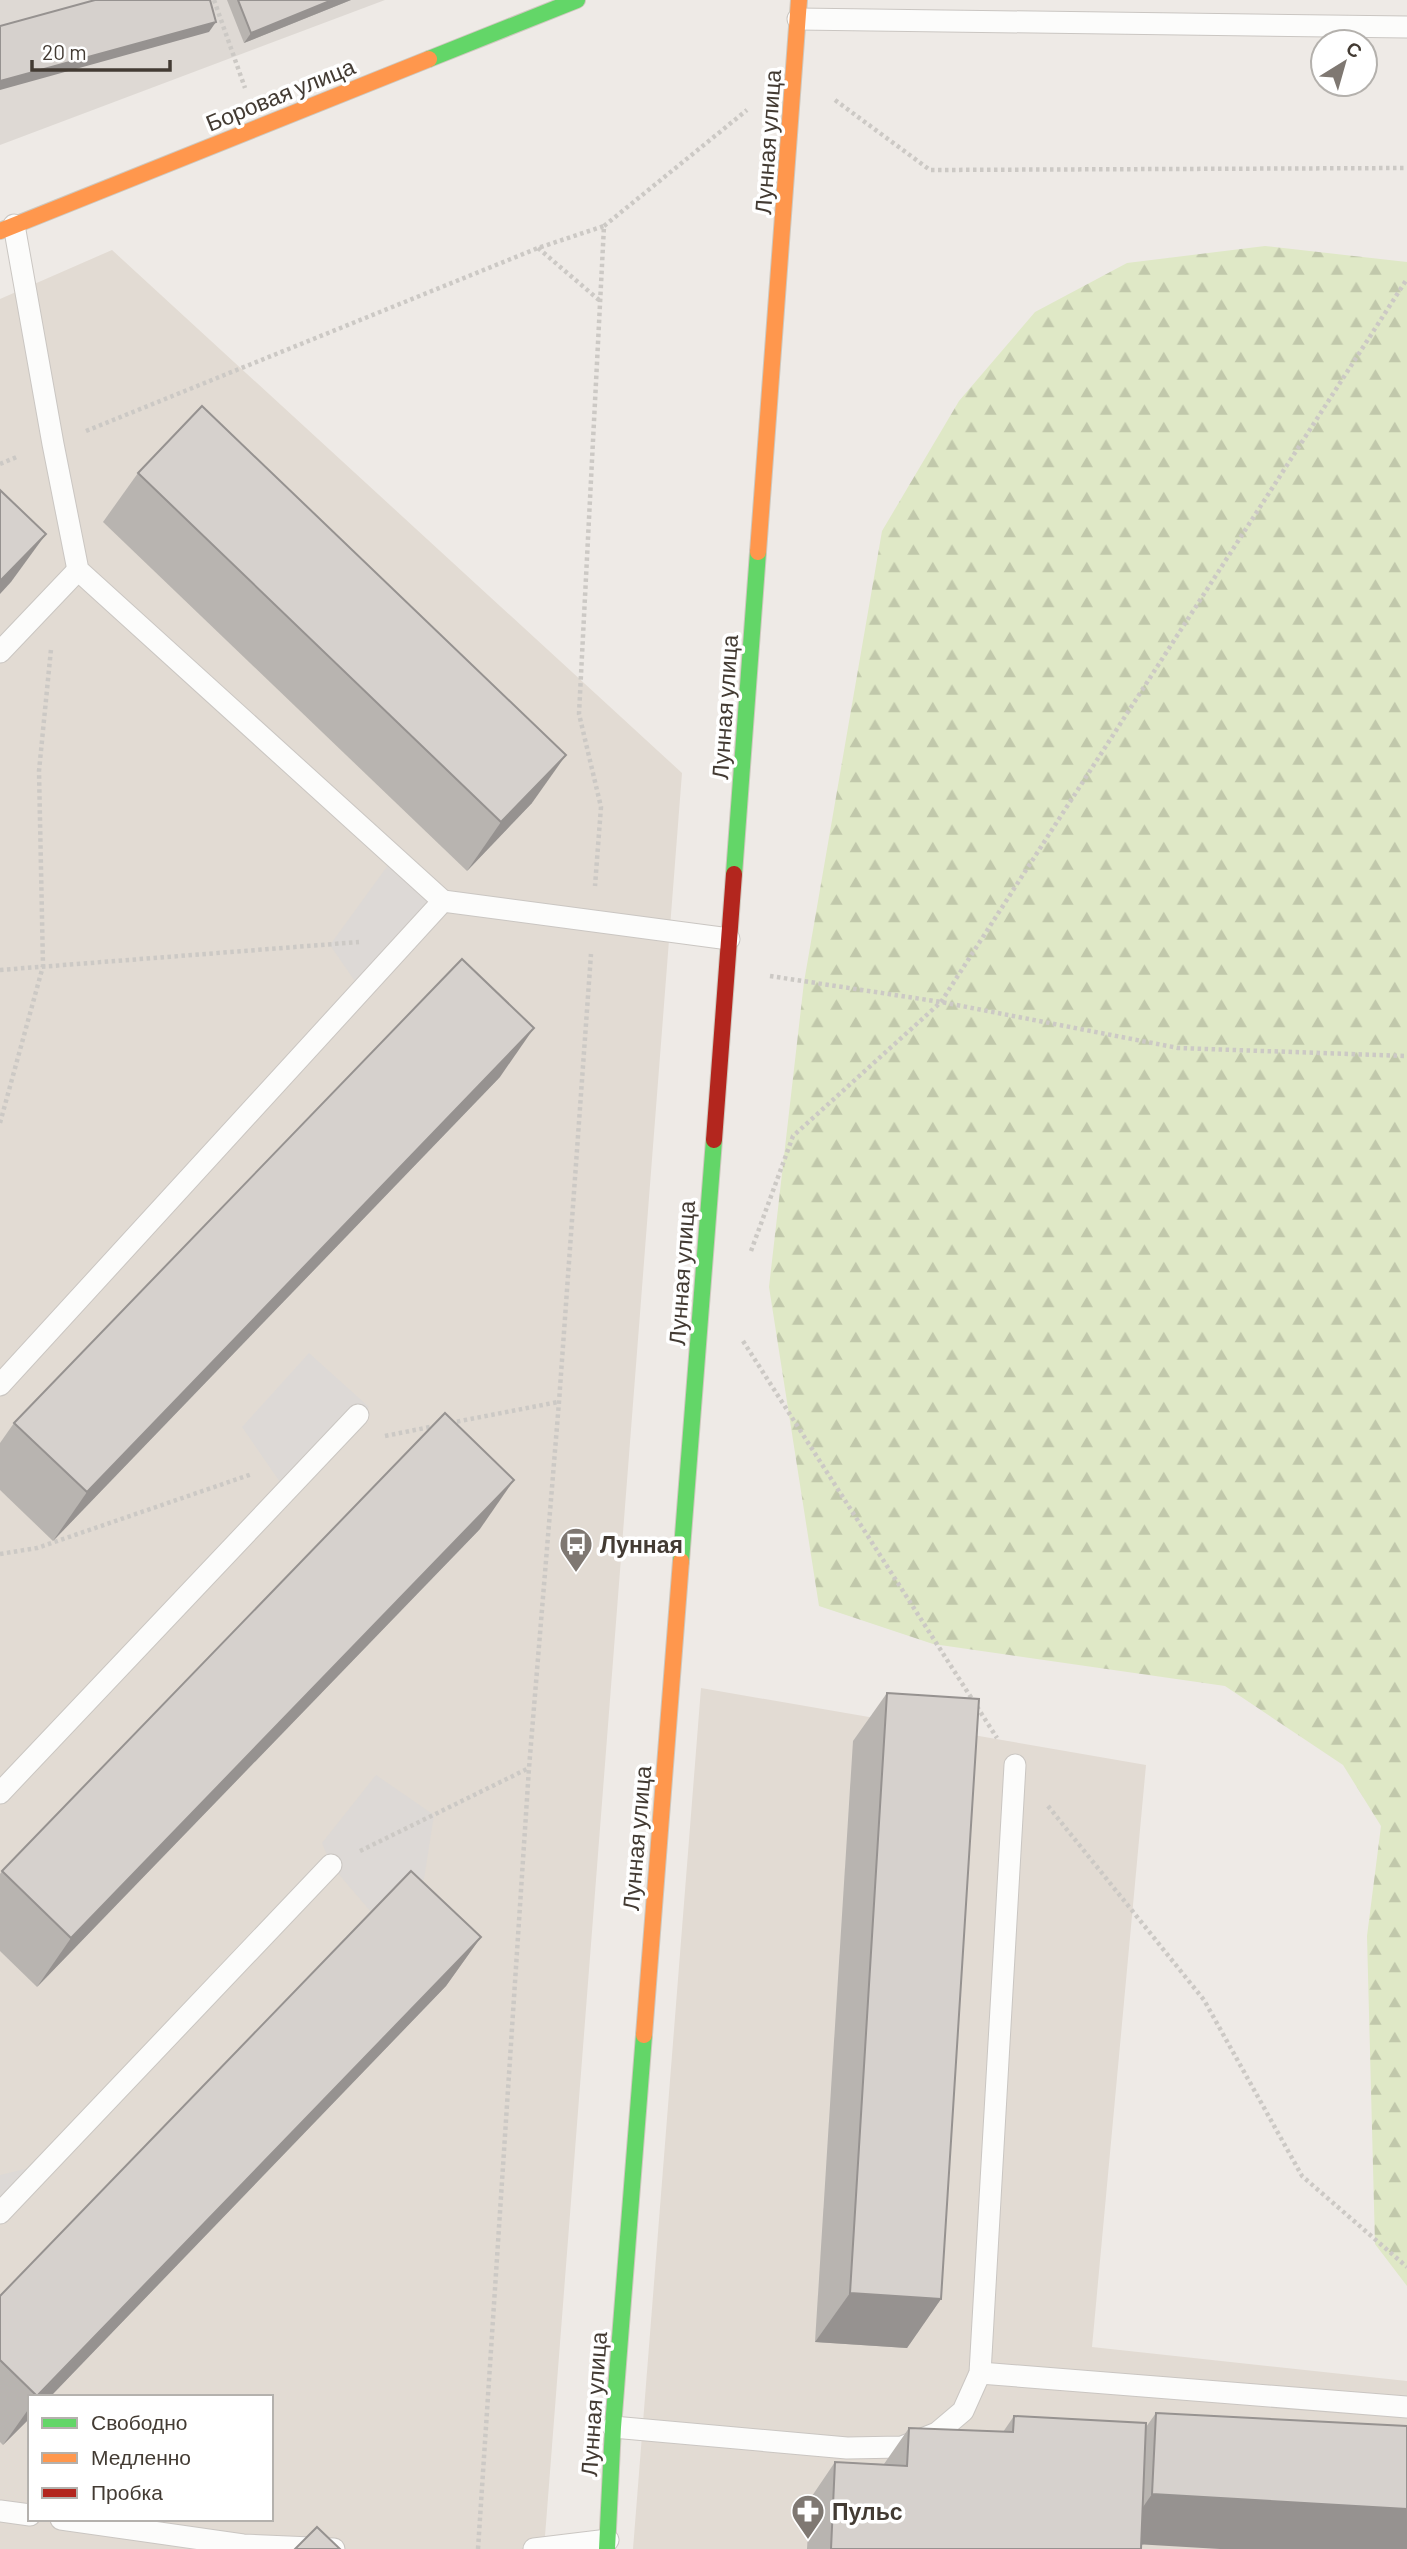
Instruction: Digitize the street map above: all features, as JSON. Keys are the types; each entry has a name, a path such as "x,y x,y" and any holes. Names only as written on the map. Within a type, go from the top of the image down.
{"street":[{"name":"Боровая улица","path":"7,228 577,0"},
{"name":"Лунная улица","path":"607,2545 613,2427 799,10"}],"lane":[{"path":"799,10 1407,27"},
{"path":"7,228 78,569 443,901 729,939"},
{"path":"0,652 78,569"},
{"path":"0,1385 443,901"},
{"path":"0,1793 358,1415"},
{"path":"613,2427 847,2448 902,2447 937,2433 963,2411 980,2373 1015,1765"},
{"path":"0,2213 331,1866"},
{"path":"980,2373 1407,2407"},
{"path":"0,2511 28,2515"},
{"path":"74,2521 241,2547 334,2549"},
{"path":"534,2549 607,2545"}],"path":[{"path":"214,0 259,127"},
{"path":"0,464 538,248 604,226 795,72 930,170 1407,168"},
{"path":"478,2549 529,1768 559,1402 601,807 579,714 604,226"},
{"path":"538,248 600,301"},
{"path":"751,1252 793,1136 941,1002 1407,279"},
{"path":"0,1123 43,967 39,771 56,592"},
{"path":"0,970 409,939"},
{"path":"727,970 941,1002 1178,1048 1407,1056"},
{"path":"742,1340 1015,1765 1204,2000 1302,2176 1407,2267"},
{"path":"331,1866 529,1768"}],"shaded area":[{"path":"0,0 385,0 0,145"},
{"path":"112,250 682,773 544,2549 0,2549 0,299"},
{"path":"394,857 443,901 361,990 330,945"},
{"path":"309,1353 369,1407 289,1489 282,1485 242,1427"},
{"path":"701,1688 1146,1765 1092,2347 1407,2381 1407,2549 633,2549"},
{"path":"376,1775 434,1815 424,1879 377,1919 331,1865 322,1843"},
{"path":"46,2164 0,2213 0,2175"}],"green space":[{"path":"1265,246 1407,262 1407,2286 1375,2244 1367,1936 1381,1826 1343,1765 1225,1686 933,1644 819,1606 769,1287 804,982 882,531 959,401 1035,312 1127,263"}],"building":[{"path":"95,0 210,0 216,22 0,81 0,26"},
{"path":"238,0 332,0 251,33"},
{"path":"202,406 566,755 501,822 138,473"},
{"path":"0,490 46,534 0,581"},
{"path":"462,959 534,1028 87,1492 14,1423"},
{"path":"445,1413 514,1480 71,1938 2,1871"},
{"path":"887,1693 979,1699 941,2299 850,2293"},
{"path":"411,1871 481,1937 38,2395 0,2360 0,2296"},
{"path":"1156,2413 1407,2426 1407,2509 1152,2494"},
{"path":"1014,2416 1146,2423 1141,2549 831,2549 835,2462 907,2466 909,2428 1013,2432"},
{"path":"317,2527 340,2549 295,2549"}],"traffic: fast":[{"path":"429,59 577,0"},
{"path":"734,874 758,552"},
{"path":"681,1561 714,1140"},
{"path":"607,2549 613,2427 644,2035"}],"traffic: slow":[{"path":"758,552 799,0"},
{"path":"0,231 429,59"},
{"path":"644,2035 681,1561"}],"traffic: jam":[{"path":"714,1140 734,874"}],"place":[{"name":"Лунная","path":"576,1574"},
{"name":"Пульс","path":"808,2541"}]}
